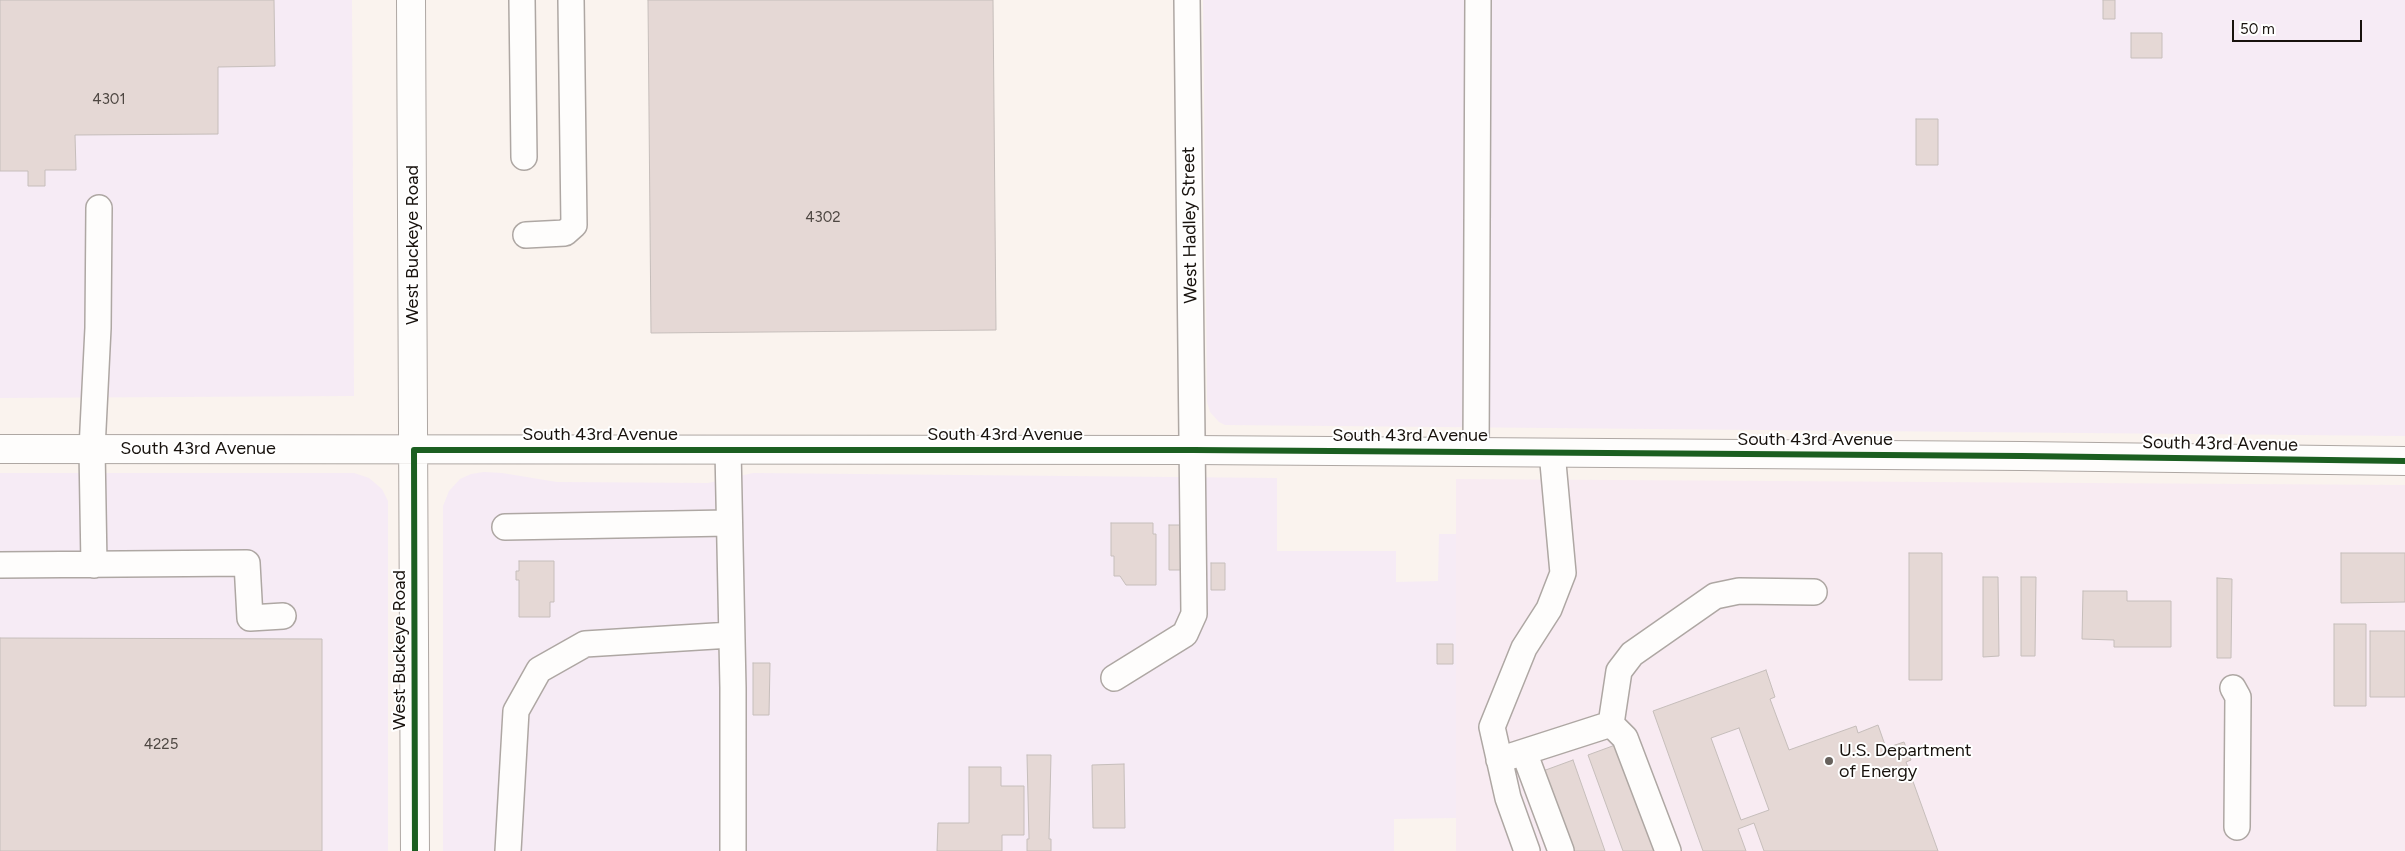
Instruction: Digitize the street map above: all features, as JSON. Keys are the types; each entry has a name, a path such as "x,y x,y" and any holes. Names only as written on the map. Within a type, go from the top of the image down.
{"main road":[{"name":"West Buckeye Road","path":"411,0 415,851"},
{"name":"South 43rd Avenue","path":"0,449 1193,450 2405,461"}],"street":[{"path":"522,0 524,158"},
{"path":"526,235 565,233 574,225 571,0"},
{"name":"West Hadley Street","path":"1114,678 1185,634 1194,614 1187,0"},
{"path":"1476,452 1478,0"},
{"path":"94,565 92,449 98,328 99,208"},
{"path":"728,450 728,522 732,635 733,851"},
{"path":"1527,851 1508,798 1492,727 1524,648 1549,609 1563,573 1552,452"},
{"path":"505,527 728,522"},
{"path":"0,565 247,563 250,618 283,616"},
{"path":"1611,724 1619,671 1632,654 1715,596 1739,591 1814,592"},
{"path":"508,851 516,711 539,670 585,644 732,635"},
{"path":"2233,688 2238,697 2238,827"},
{"path":"1499,760 1611,724"},
{"path":"1611,724 1625,738 1668,851"},
{"path":"1524,752 1561,851"}],"shaded area":[{"path":"0,0 352,0 354,396 0,398"},
{"path":"1203,0 2405,0 2405,436 1225,425 1219,422 1210,412 1207,402"},
{"path":"484,472 557,482 708,483 753,473 1277,478 1277,551 1396,551 1396,582 1438,581 1439,534 1456,534 1456,818 1394,819 1394,851 443,851 443,506 449,491 460,479 471,474"},
{"path":"0,473 354,473 369,478 382,489 388,501 388,851 0,851"},
{"path":"1456,479 2405,485 2405,851 1456,851"}],"building":[{"path":"0,0 274,0 275,66 218,67 218,134 75,135 76,170 45,170 45,186 28,186 28,171 0,171"},
{"path":"648,0 993,0 996,330 651,333"},
{"path":"2103,0 2115,0 2115,19 2103,19"},
{"path":"2131,33 2162,33 2162,58 2131,58"},
{"path":"1916,119 1938,119 1938,165 1916,165"},
{"path":"1111,523 1153,523 1153,534 1156,534 1156,585 1126,585 1120,576 1114,576 1114,556 1111,556"},
{"path":"1169,525 1183,525 1183,570 1169,570"},
{"path":"1909,553 1942,553 1942,680 1909,680"},
{"path":"2341,553 2405,553 2405,602 2341,603"},
{"path":"519,561 554,561 554,602 550,602 550,617 519,617 519,580 516,580 516,571 519,571"},
{"path":"1211,563 1225,563 1225,590 1211,590"},
{"path":"1983,577 1998,577 1999,656 1983,657"},
{"path":"2021,577 2036,577 2035,656 2021,656"},
{"path":"2217,578 2232,579 2231,658 2217,658"},
{"path":"2083,591 2127,591 2127,601 2171,601 2171,647 2114,647 2114,640 2082,639"},
{"path":"2334,624 2366,624 2366,706 2334,706"},
{"path":"2370,631 2405,631 2405,697 2370,697"},
{"path":"0,638 322,639 322,851 0,851"},
{"path":"1437,644 1453,644 1453,664 1437,664"},
{"path":"753,663 770,663 769,715 753,715"},
{"name":"U.S. Department of Energy","path":"1766,670 1775,697 1770,699 1789,750 1856,726 1858,733 1878,725 1886,748 1904,742 1911,760 1906,762 1938,851 1764,851 1754,823 1738,829 1746,851 1703,851 1653,711","holes":["1739,728 1769,810 1741,820 1711,738"]},
{"path":"1618,744 1658,851 1623,851 1588,755"},
{"path":"1027,755 1051,755 1049,839 1051,839 1051,851 1027,851 1027,839 1029,839"},
{"path":"1573,760 1605,851 1571,851 1543,771"},
{"path":"1124,764 1125,828 1093,828 1092,765"},
{"path":"969,767 1001,767 1001,786 1024,786 1024,835 1002,835 1002,851 937,851 938,823 969,823"}],"cycle path":[{"path":"415,851 414,450 1193,450 2022,456 2405,461"}],"place":[{"name":"U.S. Department of Energy","path":"1829,761"}]}
